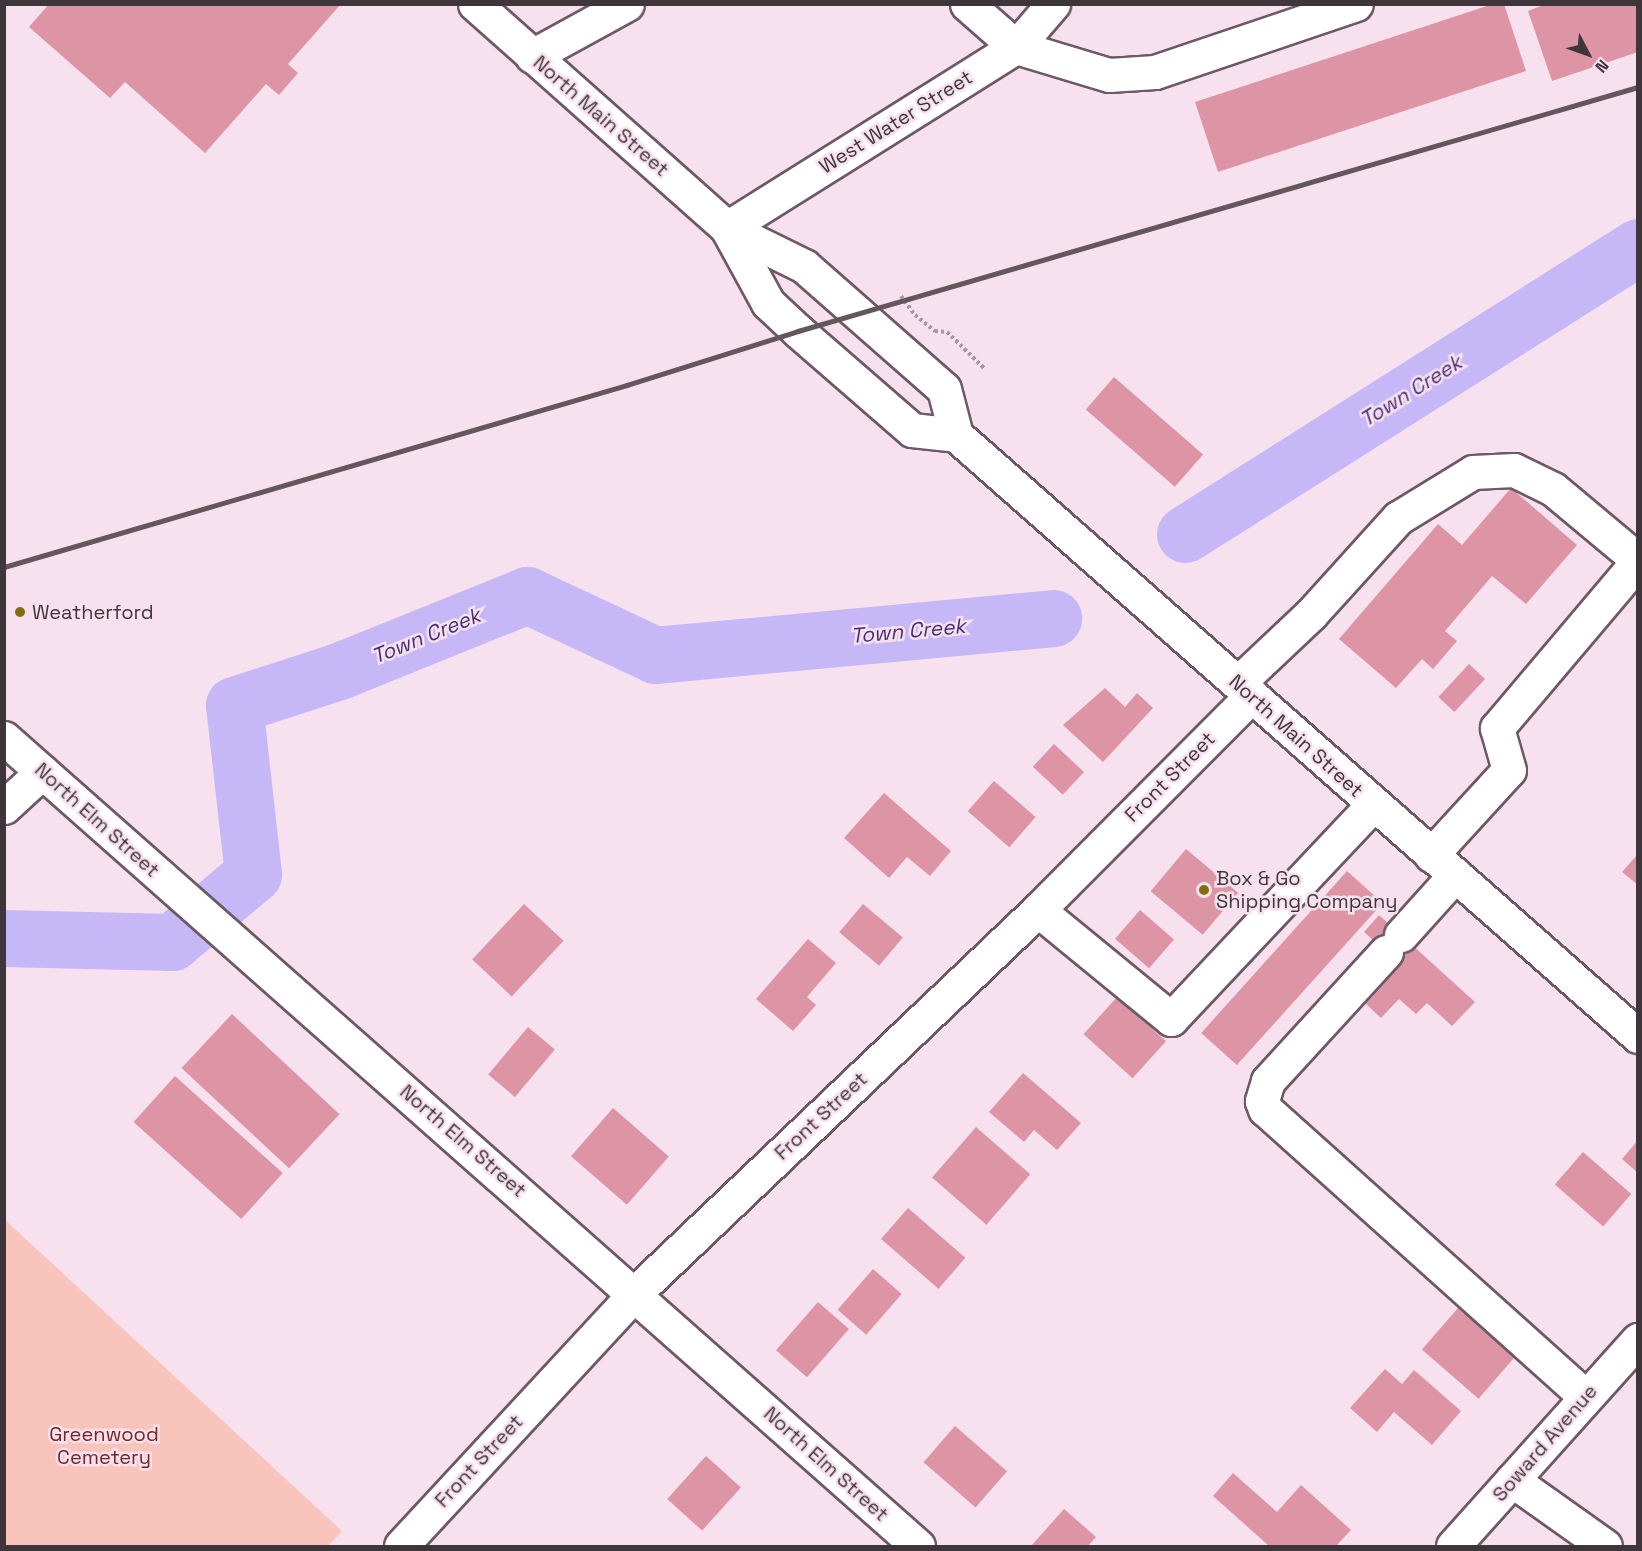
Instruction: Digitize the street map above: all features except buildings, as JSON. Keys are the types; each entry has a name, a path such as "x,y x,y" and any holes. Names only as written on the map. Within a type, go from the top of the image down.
{"street":[{"name":"North Main Street","path":"475,4 727,228 804,266 944,389 956,435 1245,689 1373,805 1638,1036"},
{"path":"532,56 627,4"},
{"path":"967,4 1016,47 1109,75 1155,72 1356,4"},
{"name":"West Water Street","path":"727,228 1016,47 1053,4"},
{"name":"North Main Street","path":"727,228 768,303 783,317 912,430 956,435"},
{"name":"Front Street","path":"400,1546 635,1293 1038,910 1245,689 1398,518 1473,472 1514,470 1553,489 1638,561"},
{"path":"1586,1396 1265,1109 1262,1101 1268,1081 1394,943 1443,865 1509,770 1497,728 1638,561"},
{"name":"North Elm Street","path":"4,738 635,1293 918,1546"},
{"path":"4,807 42,772"},
{"path":"1038,910 1171,1019 1373,805"},
{"name":"Soward Avenue","path":"1454,1546 1638,1340"},
{"path":"1512,1480 1605,1546"}],"path":[{"path":"901,296 921,320 935,331 947,332 984,368"}],"green space":[{"name":"Greenwood Cemetery","path":"4,1219 342,1531 328,1546 5,1546"}],"waterway":[{"name":"Town Creek","path":"1185,534 1638,247"},
{"name":"Town Creek","path":"4,938 172,942 253,874 234,705 339,671 527,595 655,655 1053,618"}],"railway":[{"path":"4,567 627,385 798,331 1638,87"}],"place":[{"name":"Weatherford","path":"20,612"},
{"name":"Box & Go Shipping Company","path":"1204,890"}]}
